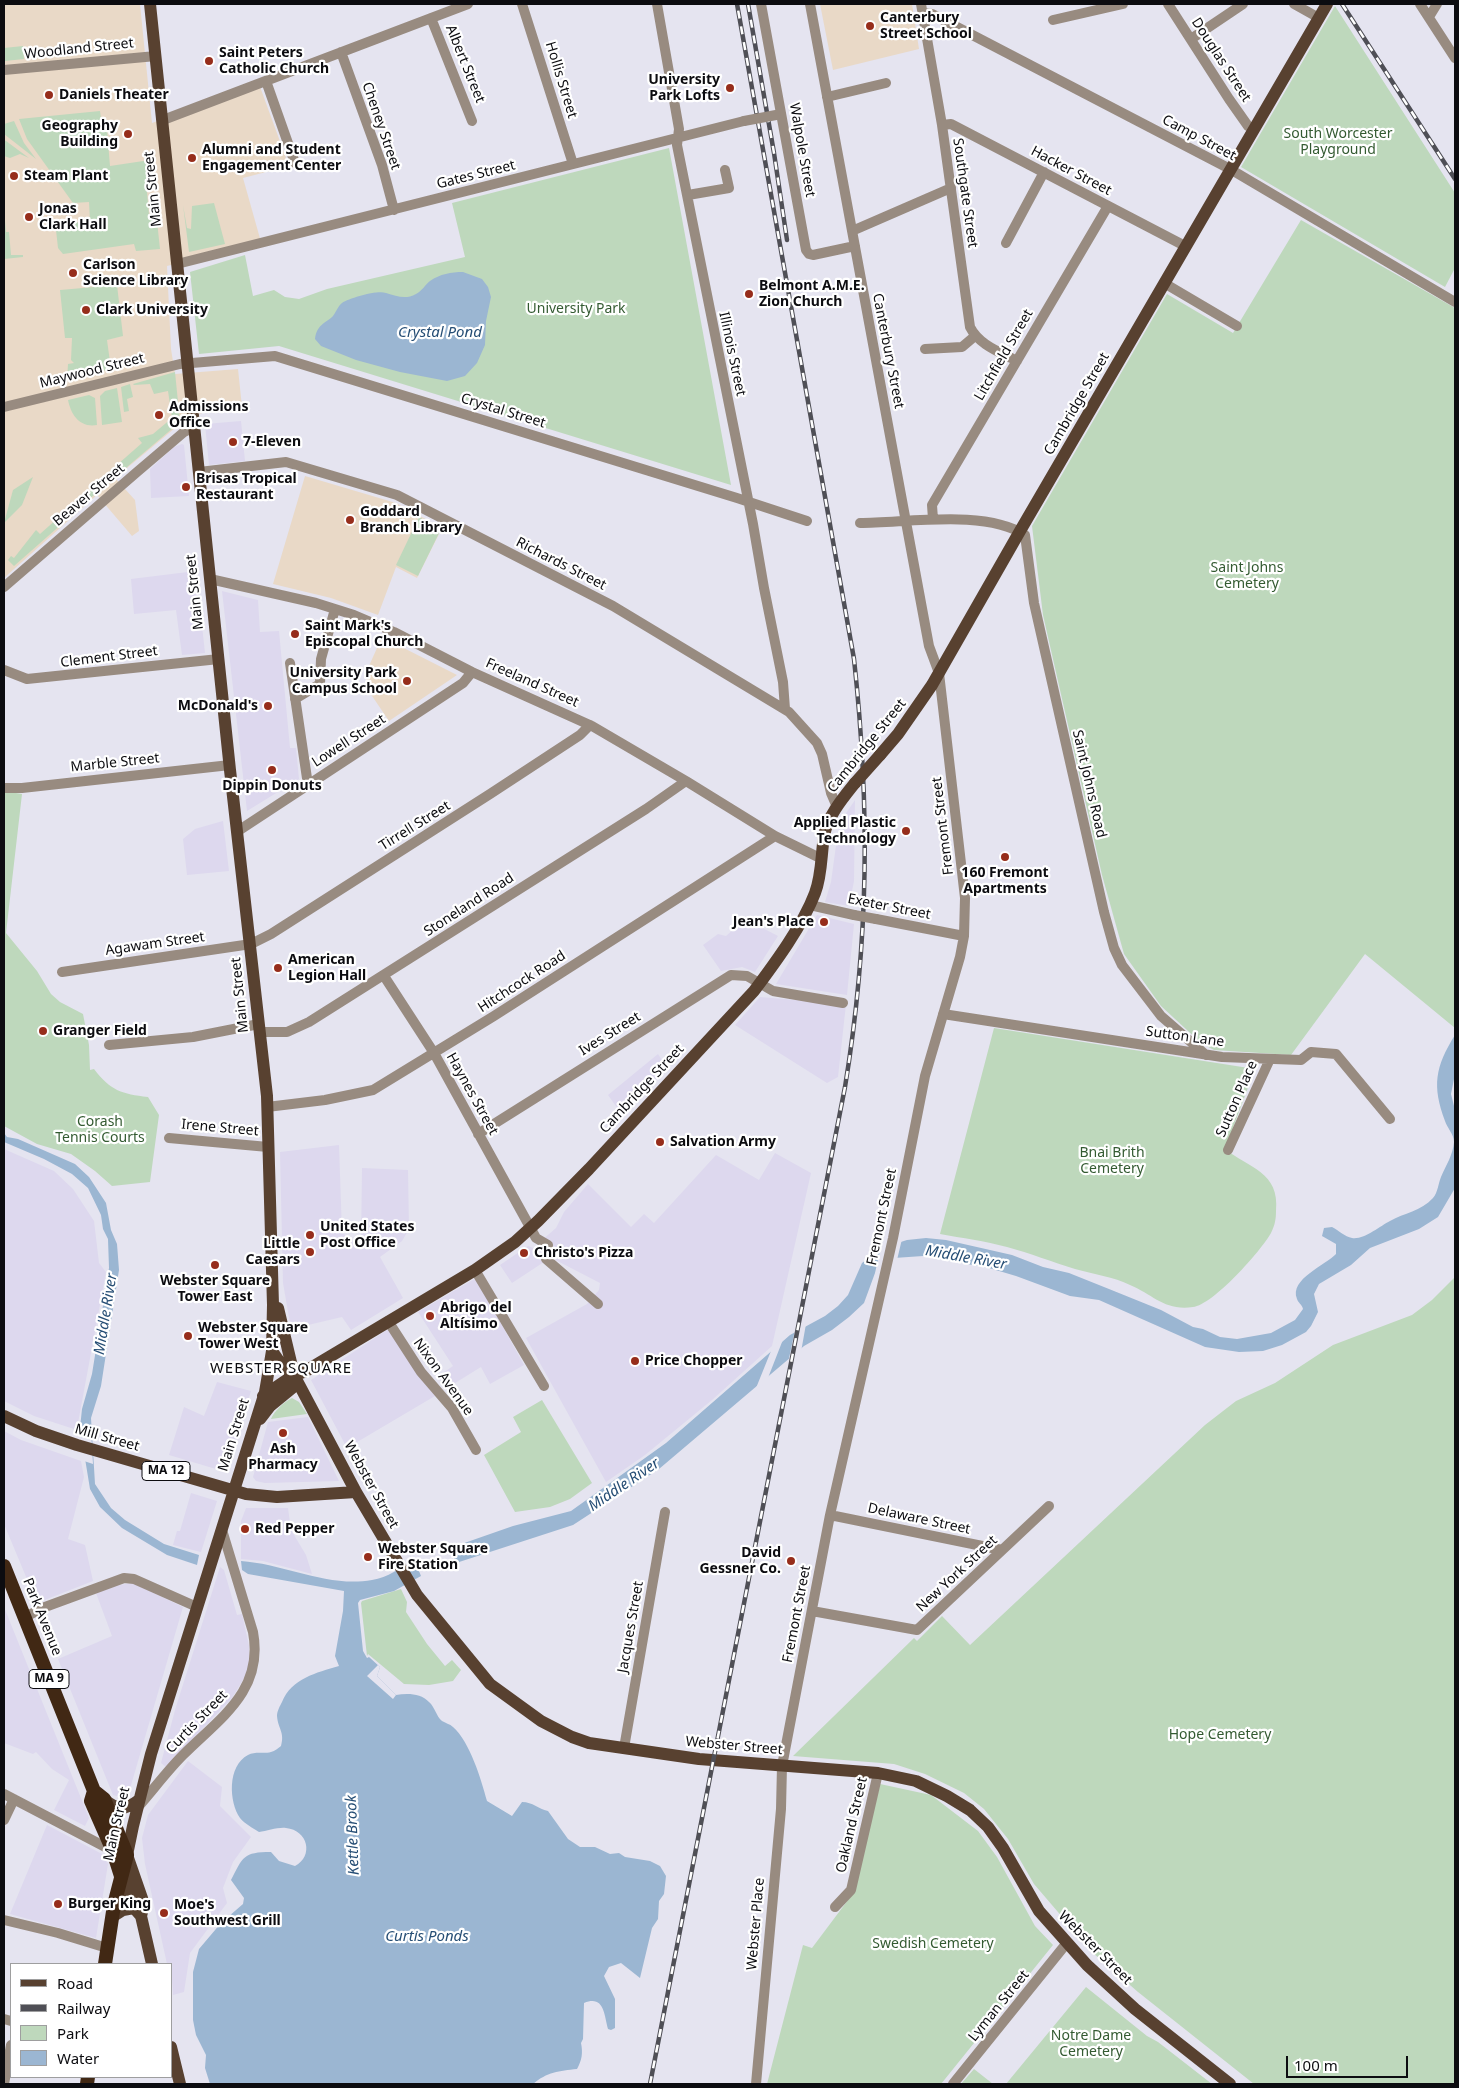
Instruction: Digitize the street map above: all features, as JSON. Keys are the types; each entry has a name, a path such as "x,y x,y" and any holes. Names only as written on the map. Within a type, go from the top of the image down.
{"highway":[{"name":"Park Avenue","path":"4,1566 99,1795 91,1801 120,1853 122,1877"},
{"name":"Main Street","path":"105,1963 112,1917 122,1877"}],"main road":[{"name":"Main Street","path":"120,1853 138,1804 154,1743 254,1428 272,1351 273,1284 267,1107 260,1028 210,579 150,4"},
{"name":"Cambridge Street","path":"263,1396 294,1375 304,1372 475,1270 502,1252 531,1228 589,1169 760,982 810,905 819,884 824,834 837,807 855,783 898,734 939,673 1327,4"},
{"name":"Webster Street","path":"273,1284 294,1375 356,1492 416,1595 479,1672 512,1701 541,1721 572,1737 589,1743 699,1759 878,1773 926,1785 970,1810 979,1818 999,1843 1039,1911 1066,1944 1135,2009 1230,2084"},
{"name":"Webster Street","path":"272,1351 281,1364 294,1375"},
{"path":"254,1428 270,1406 292,1388 294,1375"},
{"name":"Mill Street","path":"4,1416 36,1431 77,1446 234,1491"},
{"name":"MA 12","path":"234,1491 260,1497 356,1492"},
{"path":"99,1795 116,1808 122,1809 138,1804"},
{"path":"120,1853 144,1904 138,1912"},
{"path":"122,1877 138,1912 152,1963"},
{"path":"112,1917 123,1910 138,1912"},
{"path":"172,2051 180,2084"}],"street":[{"path":"163,120 468,4"},
{"name":"Hollis Street","path":"522,4 573,164"},
{"name":"Illinois Street","path":"656,4 679,129 677,145 783,682 785,709"},
{"name":"Walpole Street","path":"761,4 778,113 806,250 809,254 813,255 855,246"},
{"name":"Canterbury Street","path":"810,4 929,646 939,673"},
{"path":"1053,20 1123,4"},
{"name":"Douglas Street","path":"1168,4 1238,112 1248,126 1254,129"},
{"path":"1191,39 1243,4"},
{"path":"1294,4 1319,18"},
{"path":"1420,4 1455,58"},
{"path":"1429,17 1437,4"},
{"name":"Southgate Street","path":"922,9 942,125 970,327 975,336"},
{"name":"Camp Street","path":"922,9 1230,169 1455,302"},
{"name":"Albert Street","path":"431,18 472,120"},
{"name":"Cheney Street","path":"341,52 382,165 394,210"},
{"name":"Woodland Street","path":"4,70 156,56"},
{"path":"266,81 295,163"},
{"path":"827,97 886,83"},
{"name":"Gates Street","path":"177,264 778,113"},
{"name":"Hacker Street","path":"942,125 951,124 1186,246"},
{"path":"688,195 729,188 725,170"},
{"path":"1006,243 1044,172"},
{"path":"852,231 951,188"},
{"name":"Litchfield Street","path":"933,519 932,505 1108,206"},
{"path":"1164,283 1237,326"},
{"path":"925,349 962,347 975,336 985,344 1017,361"},
{"name":"Crystal Street","path":"187,363 274,356 748,501 807,521"},
{"name":"Maywood Street","path":"4,407 147,371 187,363"},
{"name":"Beaver Street","path":"4,587 150,460 184,432 194,427"},
{"name":"Richards Street","path":"199,472 286,462 397,495 613,606 785,709 802,724 822,754 831,793 837,807"},
{"path":"860,523 933,519 991,522 1009,526 1020,531"},
{"name":"Saint Johns Road","path":"1020,531 1026,534 1036,611 1104,912 1114,948 1132,980 1161,1016 1206,1055"},
{"name":"Freeland Street","path":"210,579 296,598 335,609 394,632 472,672 590,725 686,780 775,836 822,859"},
{"path":"295,699 320,684 321,659 335,609"},
{"name":"Clement Street","path":"4,670 27,679 219,659"},
{"path":"290,663 308,785"},
{"name":"Lowell Street","path":"238,830 463,683 472,672"},
{"name":"Fremont Street","path":"782,1766 830,1514 893,1238 925,1076 960,957 964,936 965,898 939,673"},
{"name":"Tirrell Street","path":"251,944 271,934 490,794 572,740 590,725"},
{"name":"Marble Street","path":"4,788 230,765"},
{"name":"Stoneland Road","path":"109,1045 260,1028 287,1032 297,1029 384,976 646,809 686,780"},
{"name":"Hitchcock Road","path":"267,1107 324,1100 373,1090 775,836"},
{"name":"Exeter Street","path":"810,905 964,936"},
{"name":"Agawam Street","path":"62,972 251,944"},
{"name":"Ives Street","path":"478,1134 731,975 747,976 773,991 843,1003"},
{"name":"Haynes Street","path":"384,976 434,1053 536,1238 548,1244 546,1259 598,1304"},
{"name":"Sutton Lane","path":"943,1014 1206,1055 1301,1060 1311,1052 1336,1054 1390,1119"},
{"path":"1169,1049 1173,1039 1173,1028"},
{"name":"Sutton Place","path":"1228,1150 1270,1059"},
{"name":"Irene Street","path":"169,1138 268,1147"},
{"path":"475,1270 544,1386"},
{"name":"Nixon Avenue","path":"388,1321 421,1372 452,1408 476,1450"},
{"name":"New York Street","path":"812,1611 917,1630 1049,1506"},
{"name":"Jacques Street","path":"624,1748 665,1512"},
{"name":"Delaware Street","path":"830,1514 1002,1550"},
{"name":"Curtis Street","path":"138,1804 182,1756 224,1717 240,1697 253,1672 255,1646 253,1632 222,1530"},
{"path":"25,1618 45,1607 124,1578 134,1579 197,1607"},
{"name":"Webster Place","path":"756,2084 781,1809 782,1766"},
{"name":"Oakland Street","path":"835,1907 851,1890 878,1773"},
{"path":"4,1794 120,1853"},
{"path":"4,1820 14,1799"},
{"path":"4,1920 107,1948"},
{"name":"Lyman Street","path":"953,2084 1066,1944"},
{"path":"4,2084 10,2051"}],"shaded area":[{"name":"Clark University","path":"4,4 140,4 152,123 259,84 289,166 243,178 261,242 167,266 171,349 175,374 238,369 242,407 204,412 181,423 115,478 135,500 139,531 132,536 97,495 4,578"},
{"name":"Canterbury Street School","path":"820,4 912,4 919,49 833,70"},
{"path":"241,421 245,461 209,465 205,424"},
{"path":"184,445 189,496 151,498 150,469 174,447"},
{"path":"305,476 396,503 442,528 417,578 396,567 378,615 331,598 273,584"},
{"path":"196,571 205,653 182,655 176,610 134,614 131,579"},
{"path":"222,591 258,600 260,632 279,631 290,748 296,748 299,779 247,811"},
{"name":"University Park Campus School","path":"382,637 457,675 389,721 366,687 368,668"},
{"path":"855,800 854,881 849,906 825,902 831,882 838,831 842,819"},
{"path":"223,821 229,871 187,875 183,839 195,829"},
{"path":"817,915 854,924 847,995 776,984"},
{"path":"745,919 778,936 755,972 742,967 721,971 703,945 718,934 726,936"},
{"path":"760,997 846,1004 838,1077 827,1083 735,1025"},
{"path":"658,1054 667,1068 623,1116 608,1095"},
{"path":"339,1145 342,1233 361,1244 362,1168 408,1170 409,1229 402,1241 380,1257 403,1298 351,1330 342,1317 291,1329 283,1283 280,1152"},
{"path":"4,1149 54,1171 73,1189 94,1221 99,1263 106,1272 78,1423 74,1429 34,1416 4,1401"},
{"path":"775,1153 811,1173 772,1346 712,1400 645,1455 606,1482 526,1338 587,1304 599,1290 600,1283 540,1252 537,1257 544,1262 512,1283 500,1265 528,1246 533,1248 556,1228 564,1212 588,1184 631,1227 644,1214 654,1223 716,1155 759,1180"},
{"path":"476,1278 524,1365 490,1384 481,1367 447,1388 437,1377 453,1366 418,1312"},
{"path":"390,1328 414,1369 435,1396 347,1448 311,1380"},
{"path":"217,1382 251,1391 226,1472 169,1455 184,1407 204,1416"},
{"path":"308,1417 339,1481 265,1483 256,1481 253,1477 268,1422"},
{"path":"4,1431 21,1440 81,1461 84,1477 68,1539 85,1545 93,1581 37,1603 4,1524"},
{"path":"191,1493 217,1501 201,1552 173,1545 177,1531 180,1531"},
{"path":"246,1508 288,1508 291,1530 306,1555 312,1574 263,1561 241,1559 241,1521"},
{"path":"220,1567 224,1570 237,1615 242,1614 249,1646 249,1665 246,1675 232,1698 166,1767 161,1763 175,1710"},
{"path":"133,1583 183,1607 127,1799 113,1795 58,1659 112,1636 96,1593 119,1585"},
{"path":"4,1607 89,1818 85,1826 54,1810 69,1780 52,1769 36,1752 33,1754 4,1743"},
{"path":"188,1761 222,1787 220,1806 251,1837 233,1862 223,1888 227,1903 190,1953 184,1992 173,1995 172,1963 167,1963 145,1864 142,1838 148,1815"},
{"path":"47,1825 104,1855 108,1864 96,1938 10,1914"}],"green space":[{"name":"South Worcester Playground","path":"1335,6 1455,193 1455,268 1445,287 1241,167"},
{"path":"23,46 24,59 5,61 4,48"},
{"path":"100,111 101,118 106,118 110,166 150,160 153,187 147,192 149,215 157,221 160,249 136,251 134,244 63,254 58,248 56,230 71,223 90,221 89,202 73,203 27,139 19,119"},
{"path":"14,121 24,143 36,159 4,134 4,124"},
{"path":"4,140 29,158 20,154 10,158 4,156"},
{"name":"University Park","path":"669,148 731,485 279,346 199,354 190,272 245,255 253,296 274,290 285,297 299,299 327,289 465,257 452,203"},
{"path":"214,203 225,244 189,252 183,205 187,228 191,229 192,206"},
{"name":"Saint Johns Cemetery","path":"1301,220 1455,308 1455,1028 1365,954 1291,1055 1214,1050 1201,1043 1161,1006 1124,954 1102,875 1043,615 1032,526 1167,294 1233,333"},
{"path":"5,221 6,232 9,232 11,255 23,255 23,257 4,259"},
{"path":"117,285 123,336 107,340 111,369 67,380 68,364 74,363 71,360 72,338 65,338 60,290"},
{"path":"175,372 180,422 74,512 70,507 86,492 88,493 94,488 93,486 142,443 138,438 153,434 172,418 168,391 154,394 150,384 133,384"},
{"path":"130,384 133,397 127,399 129,411 124,412 121,387"},
{"path":"117,388 122,422 102,425 100,396 105,391"},
{"path":"89,395 95,398 97,425 81,422 69,406 68,400"},
{"path":"33,477 22,505 4,523 13,490"},
{"path":"67,510 72,515 14,566 8,560 11,556 14,558 36,530 40,534"},
{"path":"419,517 441,529 418,576 396,565"},
{"name":"Corash Tennis Courts","path":"4,791 22,794 6,933 37,971 51,994 60,1002 83,1014 89,1045 90,1070 94,1069 112,1087 124,1093 148,1097 159,1115 150,1182 112,1186 71,1154 37,1144 4,1126"},
{"name":"Bnai Brith Cemetery","path":"994,1028 1255,1069 1225,1149 1261,1172 1268,1179 1276,1198 1275,1219 1266,1241 1236,1276 1202,1304 1193,1307 1174,1307 1124,1282 1075,1269 1007,1247 940,1234"},
{"name":"Hope Cemetery","path":"1455,1277 1455,2084 1254,2084 1138,1992 1093,1953 1034,1884 1008,1839 984,1809 964,1793 925,1774 894,1764 793,1756 914,1638 917,1641 942,1616 970,1645 1205,1425 1236,1401 1275,1383 1333,1345 1412,1315 1432,1300"},
{"path":"292,1398 299,1402 307,1414 271,1419 286,1401"},
{"path":"542,1400 592,1483 570,1499 550,1507 515,1512 484,1455 521,1432 513,1417"},
{"path":"401,1589 407,1602 406,1612 427,1644 445,1666 452,1660 461,1670 453,1681 429,1685 404,1684 368,1654 367,1656 362,1601"},
{"name":"Swedish Cemetery","path":"880,1784 931,1795 978,1831 997,1857 1035,1926 1053,1945 941,2084 767,2084 803,1945 812,1948 854,1892"},
{"name":"Notre Dame Cemetery","path":"1086,1987 1147,2036 1158,2042 1212,2084 1006,2084"},
{"path":"974,2069 993,2084 961,2084"}],"water":[{"name":"Crystal Pond","path":"463,272 482,279 488,287 491,297 486,321 485,345 477,363 465,376 447,381 400,372 356,360 321,346 315,339 319,327 333,316 341,304 346,301 382,292 408,297 418,293 430,281 438,277 450,273"},
{"name":"Middle River","path":"1455,1035 1455,1074 1451,1094 1455,1110 1455,1188 1438,1217 1419,1229 1370,1248 1351,1265 1319,1284 1314,1294 1318,1312 1311,1326 1306,1332 1282,1345 1263,1351 1239,1352 1205,1347 1099,1300 1070,1296 989,1268 923,1256 894,1258 875,1273 864,1303 849,1317 832,1330 804,1346 659,1469 573,1525 456,1563 450,1548 513,1526 571,1511 666,1443 790,1335 825,1316 838,1306 848,1295 862,1263 882,1248 907,1240 926,1238 946,1240 1012,1255 1043,1267 1069,1273 1161,1310 1193,1327 1203,1329 1220,1337 1237,1339 1271,1333 1295,1320 1303,1309 1297,1299 1298,1285 1310,1273 1336,1254 1336,1244 1322,1236 1324,1228 1332,1227 1352,1238 1362,1237 1395,1218 1423,1206 1435,1196 1451,1156 1454,1142 1441,1109 1437,1087 1443,1057"},
{"name":"Middle River","path":"4,1133 7,1137 18,1139 75,1164 89,1177 106,1203 111,1230 117,1244 119,1270 101,1386 91,1418 95,1484 111,1508 125,1520 164,1544 199,1555 197,1565 167,1555 122,1528 100,1507 90,1489 80,1428 82,1409 92,1374 109,1268 108,1239 103,1229 101,1215 88,1188 72,1174 44,1159 4,1142"},
{"name":"Curtis Ponds","path":"241,1561 274,1566 339,1581 356,1582 383,1577 415,1561 421,1576 394,1591 360,1600 358,1603 363,1651 367,1658 369,1657 380,1667 377,1676 396,1695 414,1694 426,1699 433,1706 440,1719 452,1726 470,1751 487,1801 512,1816 522,1802 529,1803 548,1811 568,1839 580,1847 595,1847 610,1854 619,1853 625,1857 650,1861 660,1866 666,1876 664,1894 659,1901 658,1919 652,1928 640,1978 621,1963 609,1967 604,1976 615,1999 615,2028 611,2030 608,2029 604,2012 599,2004 591,2001 584,2003 582,2056 577,2069 559,2071 533,2084 210,2084 205,2068 206,2055 196,2035 193,2020 193,1972 199,1949 221,1923 243,1904 244,1898 231,1880 245,1857 255,1853 271,1852 279,1861 295,1866 301,1862 306,1850 304,1838 293,1830 283,1828 259,1832 240,1818 236,1811 232,1794 233,1776 241,1760 248,1755 271,1752 281,1746 282,1734 277,1714 286,1694 292,1687 306,1678 339,1666 335,1656 343,1611 344,1591 248,1574 242,1570"}],"pier":[{"path":"902,1239 897,1260 875,1273 881,1246"},
{"path":"806,1324 801,1352 788,1363 795,1330"},
{"path":"784,1337 766,1383 754,1393 773,1346"},
{"path":"80,1428 91,1432 93,1464 84,1461"},
{"path":"378,1665 380,1667 377,1676 396,1695 393,1699 367,1676"}],"railway":[{"path":"650,2084 845,1087 853,1033 863,926 865,821 863,767 854,659 737,4"},
{"path":"748,4 787,240"},
{"path":"1342,4 1455,179"}],"place":[{"name":"Canterbury Street School","path":"870,26"},
{"name":"Saint Peters Catholic Church","path":"209,61"},
{"name":"University Park Lofts","path":"730,88"},
{"name":"Daniels Theater","path":"49,95"},
{"name":"Geography Building","path":"128,134"},
{"name":"Alumni and Student Engagement Center","path":"192,158"},
{"name":"Steam Plant","path":"14,176"},
{"name":"Jonas Clark Hall","path":"29,217"},
{"name":"Carlson Science Library","path":"73,273"},
{"name":"Belmont A.M.E. Zion Church","path":"749,294"},
{"name":"Clark University","path":"86,310"},
{"name":"Admissions Office","path":"159,415"},
{"name":"7-Eleven","path":"233,442"},
{"name":"Brisas Tropical Restaurant","path":"186,487"},
{"name":"Goddard Branch Library","path":"350,520"},
{"name":"Saint Mark's Episcopal Church","path":"295,634"},
{"name":"University Park Campus School","path":"407,681"},
{"name":"McDonald's","path":"268,706"},
{"name":"Dippin Donuts","path":"272,770"},
{"name":"Applied Plastic Technology","path":"906,831"},
{"name":"160 Fremont Apartments","path":"1005,857"},
{"name":"Jean's Place","path":"824,922"},
{"name":"American Legion Hall","path":"278,968"},
{"name":"Granger Field","path":"43,1031"},
{"name":"Salvation Army","path":"660,1142"},
{"name":"United States Post Office","path":"310,1235"},
{"name":"Little Caesars","path":"310,1252"},
{"name":"Christo's Pizza","path":"524,1253"},
{"name":"Webster Square Tower East","path":"215,1265"},
{"name":"Abrigo del Altísimo","path":"430,1316"},
{"name":"Webster Square Tower West","path":"188,1336"},
{"name":"Price Chopper","path":"635,1361"},
{"name":"Ash Pharmacy","path":"283,1433"},
{"name":"Red Pepper","path":"245,1529"},
{"name":"Webster Square Fire Station","path":"368,1557"},
{"name":"David Gessner Co.","path":"791,1561"},
{"name":"Burger King","path":"58,1904"},
{"name":"Moe's Southwest Grill","path":"164,1913"}],"district":[{"name":"WEBSTER SQUARE","path":"281,1369"}],"water label":[{"name":"Kettle Brook","path":"353,1835"}]}
